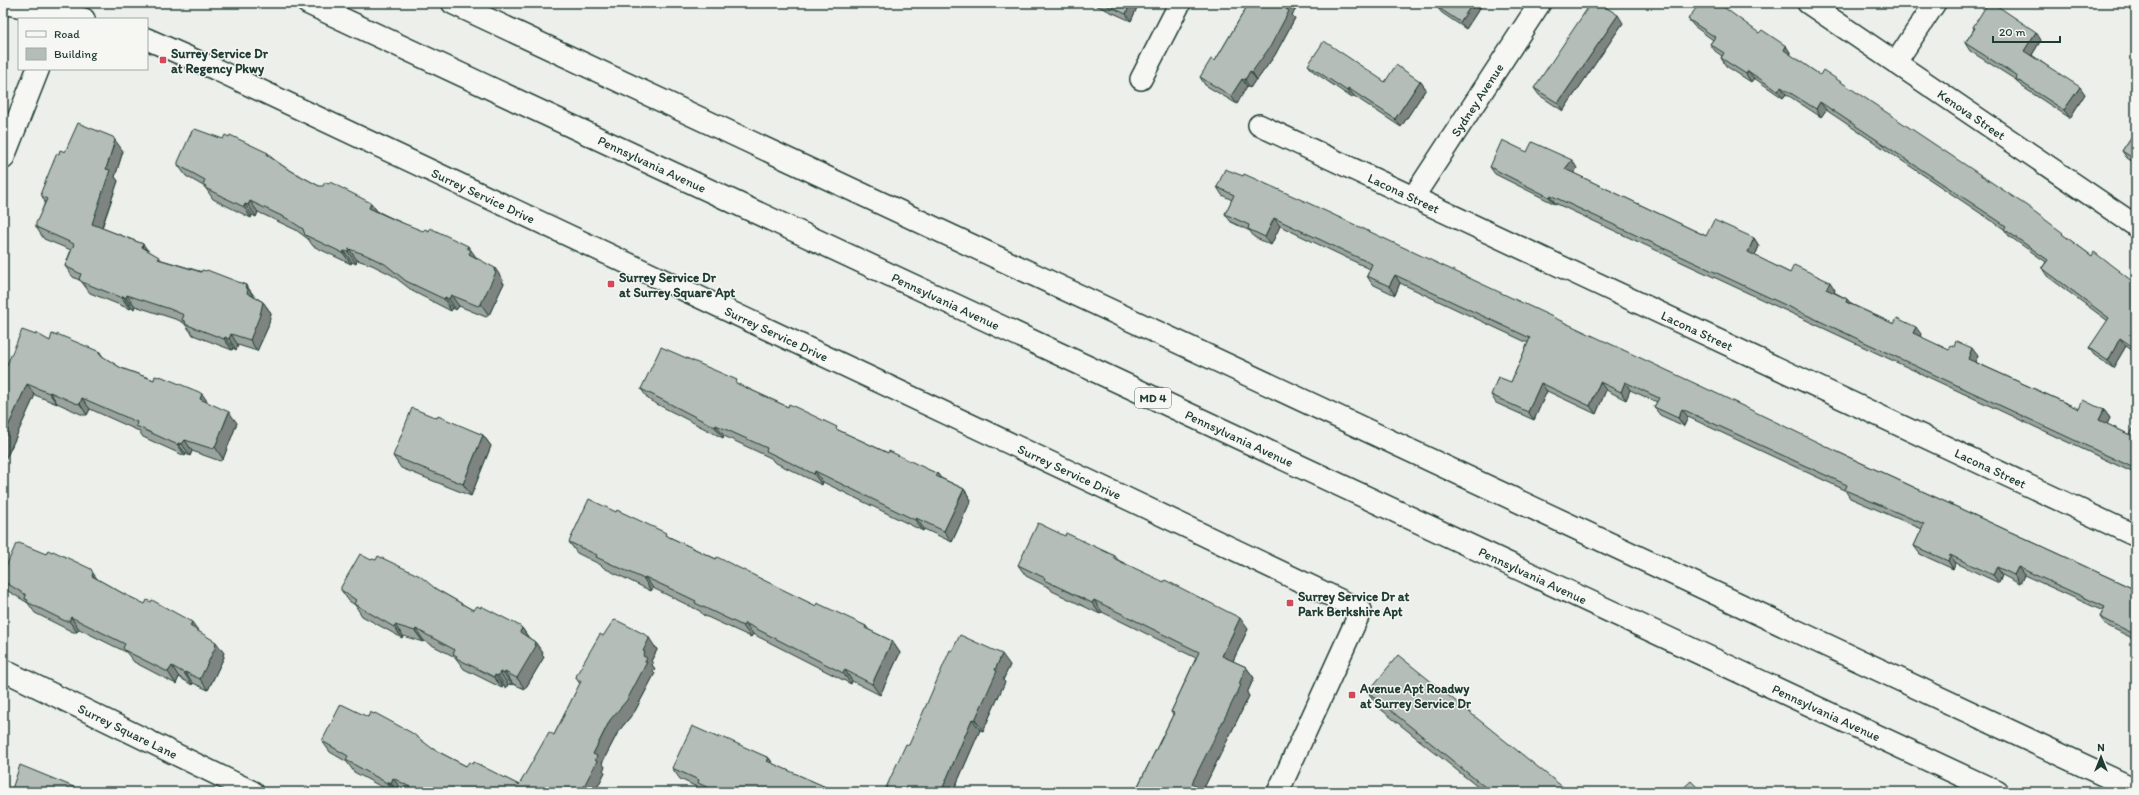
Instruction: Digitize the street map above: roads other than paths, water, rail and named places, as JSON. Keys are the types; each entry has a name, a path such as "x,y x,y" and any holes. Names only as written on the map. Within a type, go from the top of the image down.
{"main road":[{"path":"3,3 60,16"},
{"name":"Pennsylvania Avenue","path":"308,3 1997,792"},
{"path":"453,3 2136,790"},
{"path":"3,158 38,70"}],"street":[{"path":"1141,79 1180,3"},
{"name":"Sydney Avenue","path":"1414,196 1540,3"},
{"name":"Kenova Street","path":"1808,3 2136,226"},
{"path":"1896,62 1935,3"},
{"path":"60,16 76,18"},
{"name":"Surrey Service Drive","path":"148,39 215,69 1128,498 1361,610 1278,792"},
{"name":"Lacona Street","path":"1260,125 2136,536"},
{"name":"Surrey Square Lane","path":"3,670 253,792"}],"place":[{"name":"Surrey Service Dr at Regency Pkwy","path":"163,60"},
{"name":"Surrey Service Dr at Surrey Square Apt","path":"611,284"},
{"name":"Surrey Service Dr at Park Berkshire Apt","path":"1290,603"},
{"name":"Avenue Apt Roadwy at Surrey Service Dr","path":"1352,695"}]}
